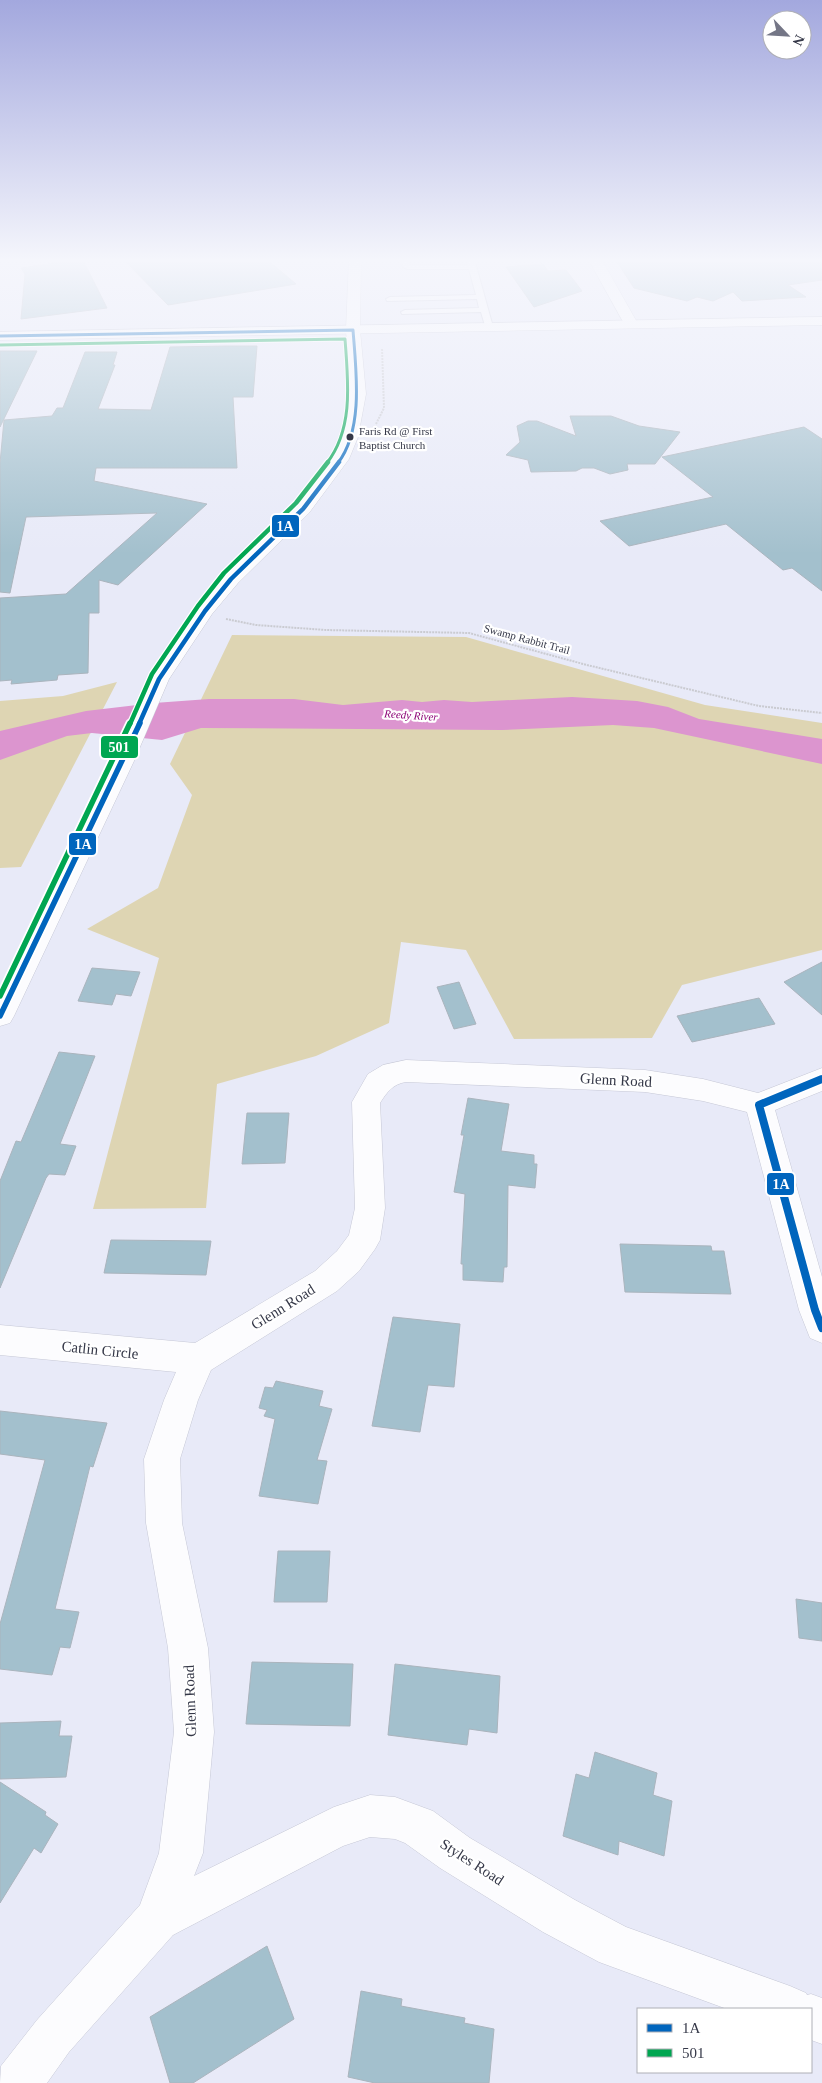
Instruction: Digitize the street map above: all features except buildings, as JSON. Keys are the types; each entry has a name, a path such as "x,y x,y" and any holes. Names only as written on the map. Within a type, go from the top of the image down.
{"street":[{"path":"1,1012 123,761 159,679 191,630 226,585 303,509 341,458 350,437 358,394 355,359"},
{"name":"Glenn Road","path":"18,2083 53,2036 158,1919 181,1853 194,1732 188,1648 164,1524 162,1459 181,1400 199,1359 326,1280 348,1261 364,1240 370,1208 366,1102 378,1082 387,1076 406,1071 645,1081 723,1094 759,1106"},
{"path":"822,1079 759,1106 815,1310 822,1328"},
{"name":"Catlin Circle","path":"0,1340 199,1359"},
{"name":"Styles Road","path":"158,1919 334,1828 370,1816 395,1818 418,1826 455,1853 559,1916 615,1946 787,2008"}],"path":[{"name":"Swamp Rabbit Trail","path":"222,619 256,625 326,630 469,633 587,665 759,706 822,713"}],"shaded area":[{"path":"232,635 466,637 705,705 822,723 822,950 682,985 652,1038 514,1039 466,950 401,942 389,1023 316,1056 217,1084 206,1208 93,1209 159,958 87,929 158,888 192,795 170,764"},
{"path":"117,682 21,867 0,868 0,701 63,696"}],"water":[{"name":"Reedy River","path":"572,697 637,701 668,707 699,719 822,739 822,764 654,728 613,725 502,730 201,728 162,740 92,733 67,736 0,760 0,731 86,711 154,703 209,699 294,699 343,705 402,700 472,702"}],"transit line":[{"name":"501","path":"0,996 115,757 152,674 198,606 224,573 296,503 333,455 342,435 349,394 346,359"},
{"name":"1A","path":"0,1016 123,761 159,679 205,611 231,579 303,509 341,459 350,437 358,394 355,359"},
{"name":"1A","path":"822,1079 759,1105 815,1310 822,1328"}],"place":[{"name":"Faris Rd @ First Baptist Church","path":"350,437"}]}
